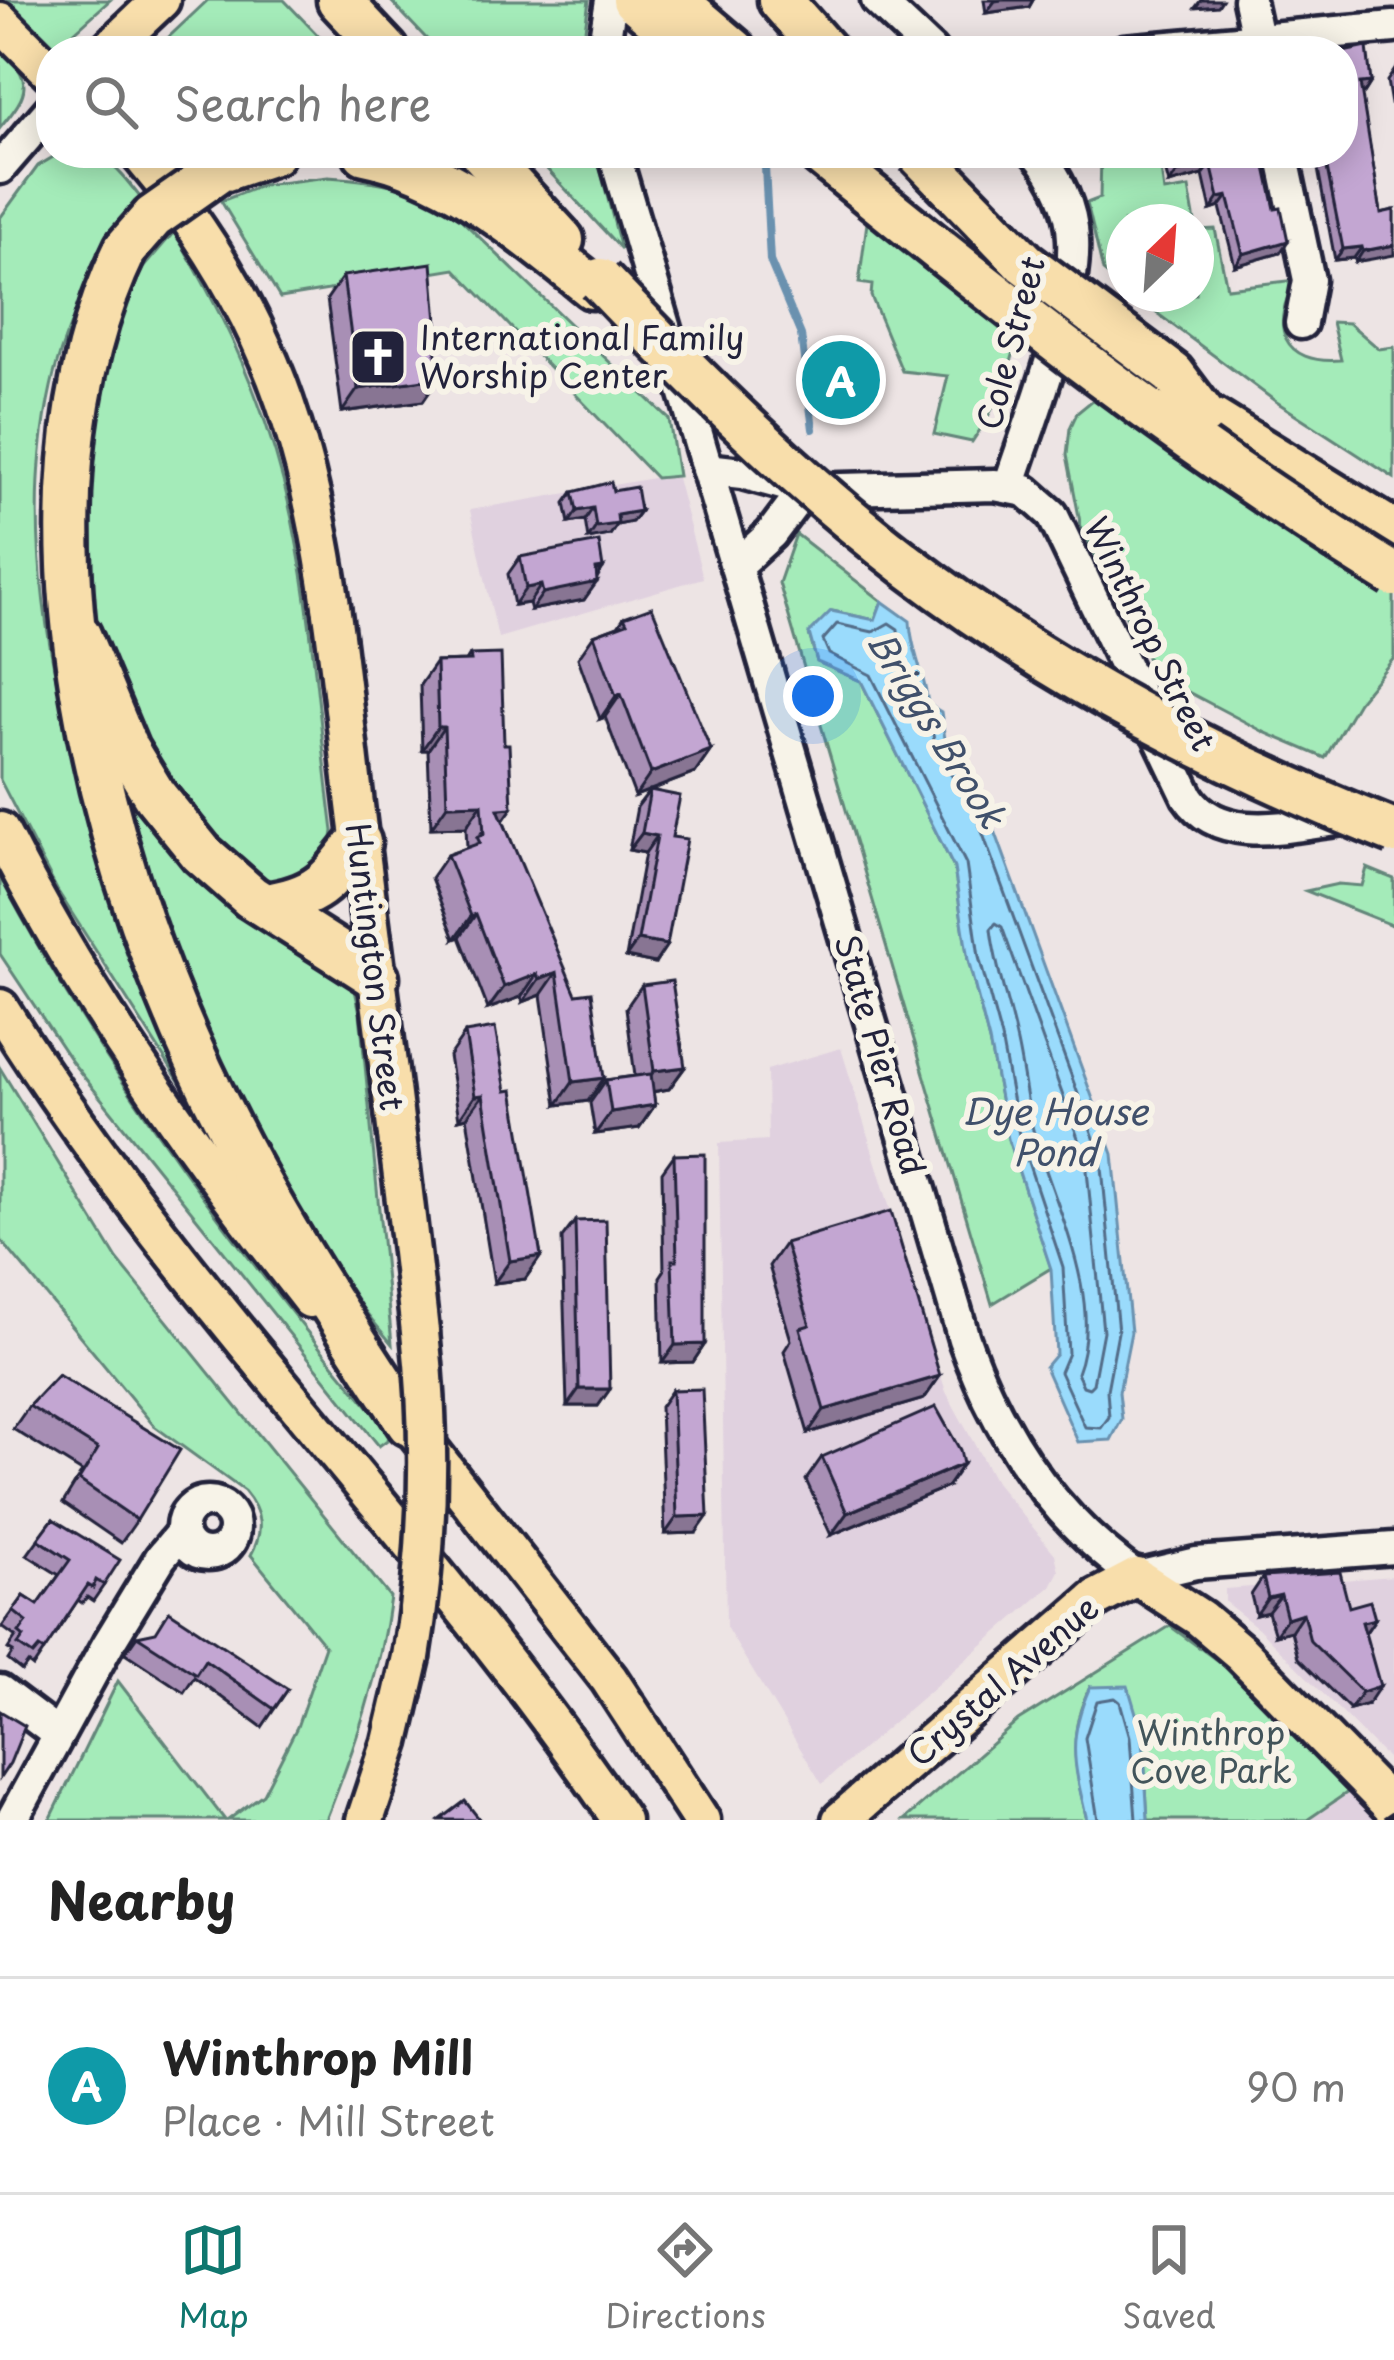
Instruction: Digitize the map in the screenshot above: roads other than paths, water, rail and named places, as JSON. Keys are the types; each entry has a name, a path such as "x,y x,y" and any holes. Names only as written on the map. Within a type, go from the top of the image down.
{"highway":[{"path":"339,0 373,36"},
{"path":"634,0 676,36"},
{"path":"675,0 717,36"},
{"path":"780,0 812,36"},
{"path":"230,168 166,206 126,248 101,293 69,381 55,486 62,652 78,731 122,877 200,1070 259,1182 409,1424"},
{"path":"411,168 443,182 596,284"},
{"path":"495,168 596,284 865,532 1023,646 1193,744 1394,832"},
{"path":"837,168 996,297 1309,522 1394,575"},
{"path":"878,168 1041,298 1203,414 1394,532"},
{"path":"933,168 1025,263 1173,374 1203,414"},
{"path":"56,566 102,697 146,781 201,853 230,882 376,976"},
{"path":"266,905 313,893 359,842"}],"main road":[{"path":"123,36 161,0"},
{"path":"0,21 36,57"},
{"name":"Huntington Street","path":"150,168 234,289 292,422 320,546 359,842 428,1427 428,1499 411,1657 391,1742 365,1820"},
{"path":"0,832 95,999 181,1128 609,1678 700,1820"},
{"path":"0,1009 142,1216 526,1691 621,1820"},
{"name":"State Pier Road","path":"1137,1577 1186,1607 1240,1652 1392,1807"},
{"name":"Crystal Avenue","path":"841,1820 1097,1598 1137,1577"}],"street":[{"path":"605,36 611,0"},
{"path":"1249,0 1257,36"},
{"path":"882,2 916,36"},
{"path":"1326,36 1394,27"},
{"path":"0,168 36,126"},
{"name":"State Pier Road","path":"618,168 974,1368 1000,1424 1038,1482 1078,1529 1137,1577"},
{"name":"Cole Street","path":"1010,486 1061,318 1073,256 1064,200 1046,168"},
{"path":"1285,168 1309,280 1300,323"},
{"path":"707,469 804,490 1010,486"},
{"name":"Winthrop Street","path":"1010,486 1035,496 1052,514 1187,796 1202,814 1218,823 1249,828 1394,814"},
{"path":"736,566 762,543 804,490"},
{"path":"12,1820 153,1570 182,1532"},
{"name":"Crystal Avenue","path":"1137,1577 1196,1563 1394,1548"},
{"path":"0,1691 57,1734"}],"water":[{"name":"Dye House Pond","path":"882,601 910,621 928,704 941,712 946,746 987,809 1113,1154 1131,1332 1119,1392 1122,1419 1111,1440 1078,1442 1045,1367 1056,1354 1051,1269 1008,1139 968,960 954,868 861,681 817,662 809,633 831,611 875,620"},
{"path":"1128,1686 1143,1737 1148,1820 1087,1820 1075,1753 1082,1706 1090,1687"}],"waterway":[{"path":"765,168 770,261 801,335 813,429"}],"railway":[{"path":"1385,1820 1394,1814"}],"place":[{"name":"International Family Worship Center","path":"378,357"},
{"name":"Winthrop Mill","path":"841,380"}],"water label":[{"name":"Briggs Brook","path":"936,729"}],"park label":[{"name":"Winthrop Cove Park","path":"1211,1752"}]}
